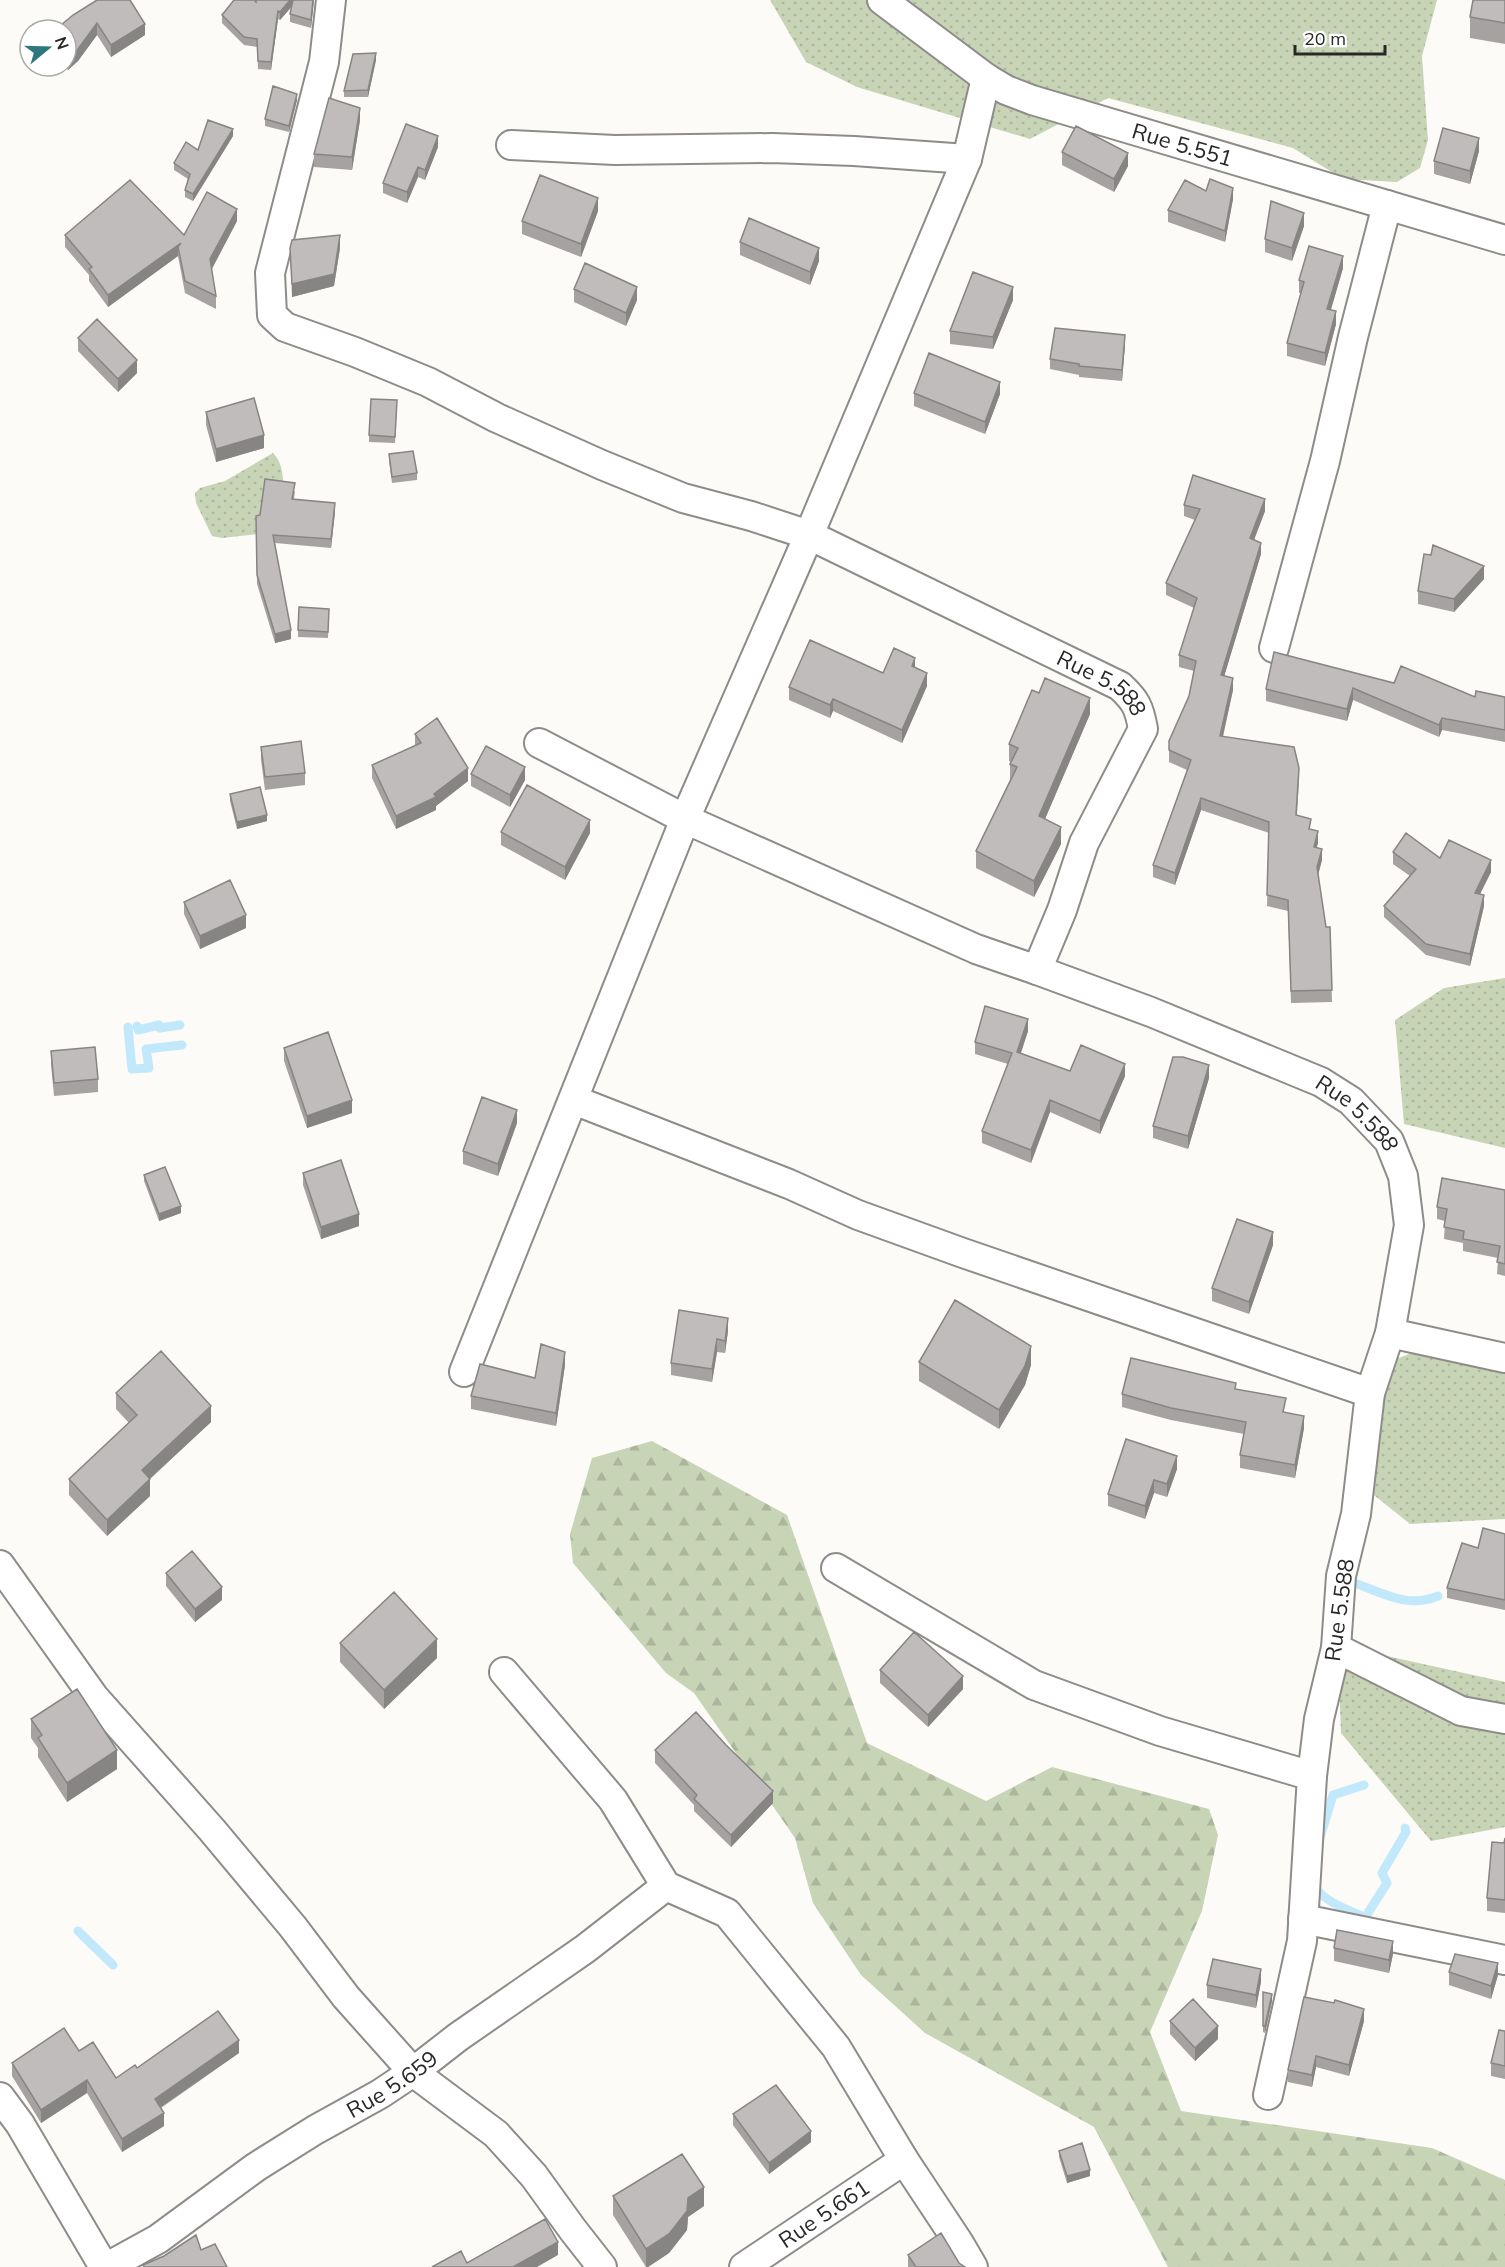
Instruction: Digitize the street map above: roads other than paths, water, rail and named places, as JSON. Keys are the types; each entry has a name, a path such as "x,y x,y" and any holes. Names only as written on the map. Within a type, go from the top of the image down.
{"street":[{"name":"Rue 5.588","path":"331,0 324,62 270,273 272,315 285,327 428,382 497,418 602,465 683,498 751,516 809,535 1120,686 1136,701 1143,729 1084,843 1062,910 1037,970 1151,1012 1321,1082 1351,1101 1389,1141 1403,1176 1409,1225 1390,1333 1370,1393 1356,1514 1341,1576 1336,1648 1319,1719 1312,1776 1302,1941 1268,2095"},
{"name":"Rue 5.551","path":"882,0 986,78 1006,90 1032,100 1505,240"},
{"path":"464,1372 685,819 809,535 967,159 986,78"},
{"path":"511,145 615,150 784,149 967,159"},
{"path":"1274,648 1325,461 1387,205"},
{"path":"540,742 685,819 976,949 1037,970"},
{"path":"574,1100 789,1184 858,1215 1370,1393"},
{"path":"1390,1333 1505,1358"},
{"path":"0,1565 94,1697 212,1830 346,1997 413,2072 496,2134 534,2176 602,2267"},
{"path":"836,1568 1034,1685 1160,1731 1312,1776"},
{"path":"1336,1648 1461,1711 1505,1719"},
{"path":"504,1672 613,1800 666,1886 728,1913 836,2047 904,2160 973,2267"},
{"name":"Rue 5.659","path":"106,2267 158,2239 266,2161 413,2072 458,2037 585,1948 666,1886"},
{"path":"1303,1919 1505,1960"},
{"path":"0,2097 20,2124 106,2267"},
{"name":"Rue 5.661","path":"744,2267 904,2160"}],"waterway":[{"path":"137,1026 138,1030 159,1025 160,1028 180,1025"},
{"path":"128,1027 132,1069 149,1068 146,1049 182,1045"},
{"path":"1348,1581 1403,1600 1426,1600 1438,1596"},
{"path":"1319,1841 1333,1795 1364,1785"},
{"path":"1313,1885 1335,1904 1366,1916 1387,1883 1382,1873 1406,1832 1405,1828"},
{"path":"78,1931 113,1965"}]}
